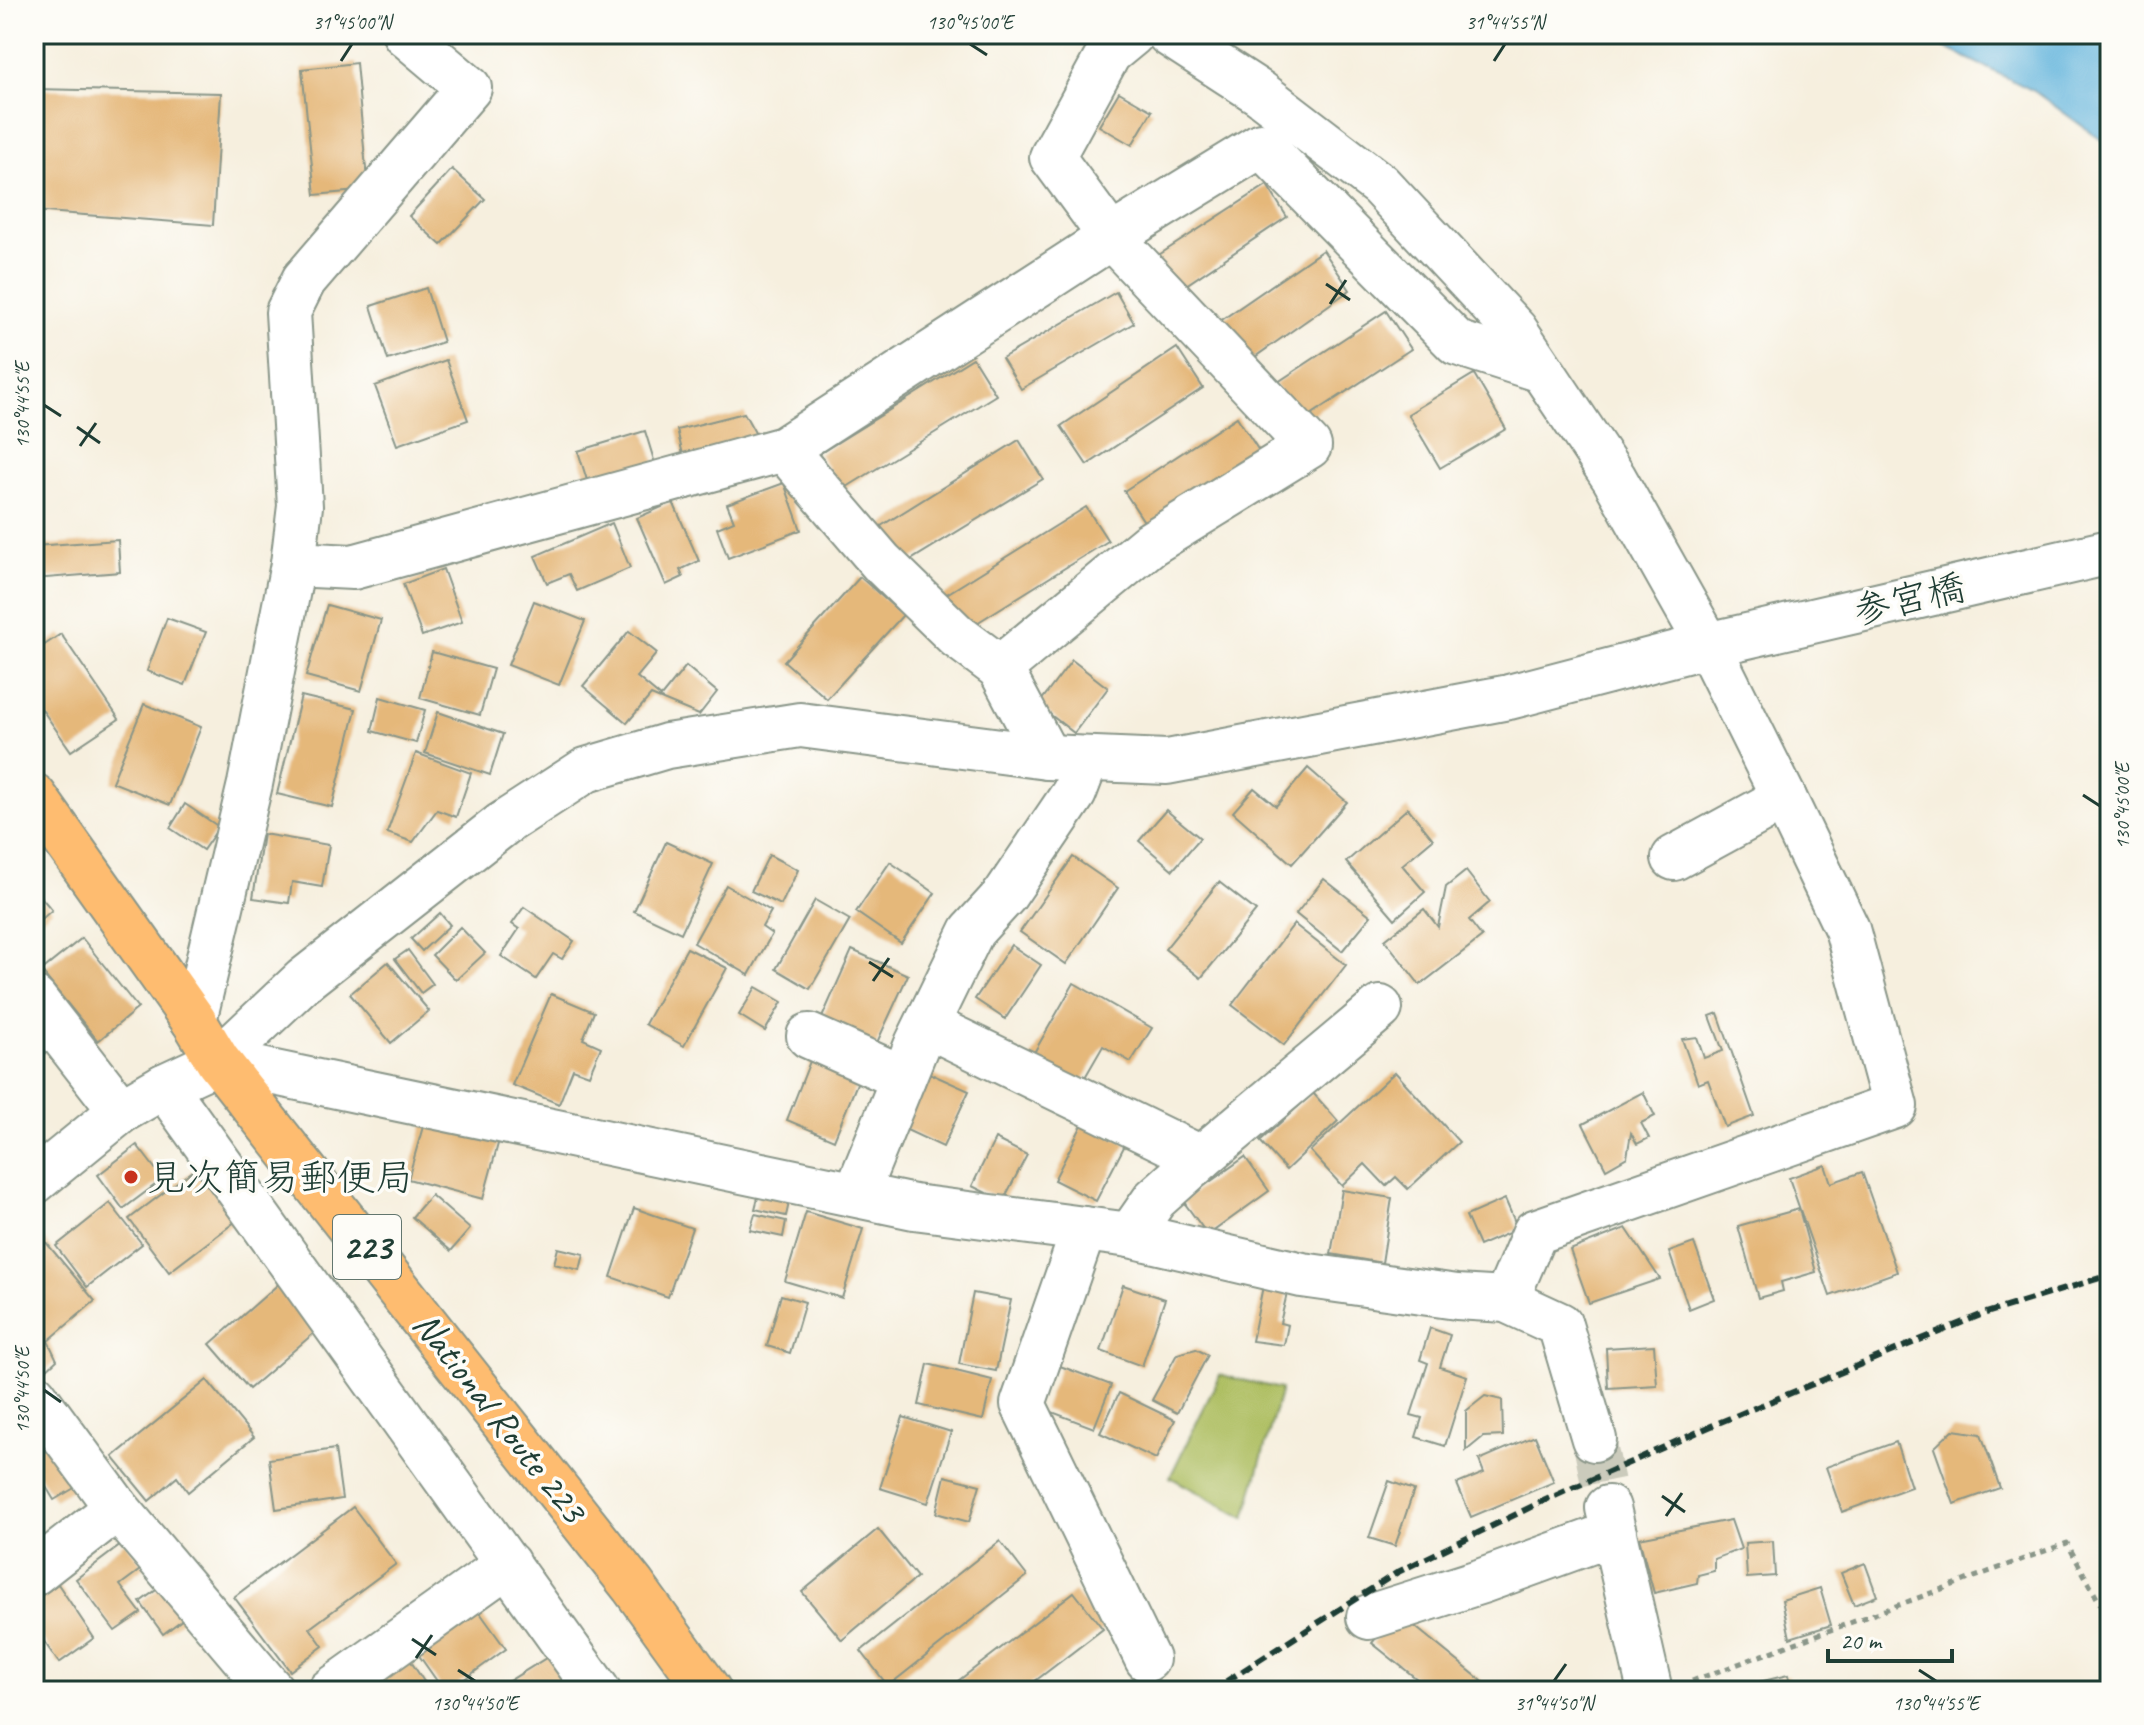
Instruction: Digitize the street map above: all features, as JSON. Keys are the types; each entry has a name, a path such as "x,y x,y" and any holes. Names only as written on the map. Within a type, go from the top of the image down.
{"highway":[{"name":"National Route 223","path":"34,796 194,1021 218,1061 633,1586 709,1691"}],"street":[{"path":"194,1021 250,784 293,564 300,506 288,312 304,280 469,88 405,34"},
{"path":"1000,668 1150,544 1309,446 1111,237 1052,157 1109,53 1132,34"},
{"path":"1169,34 1260,93 1380,185 1515,330 1614,478 1708,645 1784,798 1847,929 1895,1106 1535,1232 1506,1300"},
{"path":"293,564 353,567 784,449 1111,237 1261,145 1457,343 1541,370"},
{"path":"784,449 881,562 957,636 1000,668 1067,758 1074,793 1005,895 972,931 903,1078 856,1194"},
{"name":"参宮橋","path":"34,1182 121,1111 164,1086 218,1061 304,980 503,824 586,770 667,746 800,725 1067,758 1167,762 1509,697 1708,645 2110,552"},
{"path":"1674,858 1784,798"},
{"path":"34,999 121,1111"},
{"path":"1130,1235 1155,1199 1380,1008"},
{"path":"927,1025 1201,1158"},
{"path":"809,1036 903,1078"},
{"path":"218,1061 914,1207 1130,1235 1302,1275 1457,1297 1506,1300 1560,1325 1594,1439"},
{"path":"164,1086 598,1691"},
{"path":"1084,1229 1023,1404 1147,1659"},
{"path":"34,1395 117,1508 272,1691"},
{"path":"34,1573 117,1508"},
{"path":"1369,1617 1482,1581 1611,1521 1665,1688"},
{"path":"330,1691 508,1564"}],"path":[{"path":"1665,1688 2067,1543 2110,1622"}],"green space":[{"path":"1220,1375 1281,1389 1245,1518 1170,1477"}],"water":[{"path":"1918,34 2110,34 2110,146 2034,91"}],"building":[{"path":"356,63 368,190 315,195 302,69"},
{"path":"34,89 221,93 213,225 34,211"},
{"path":"1119,92 1152,111 1132,145 1099,126"},
{"path":"452,169 485,199 441,245 409,216"},
{"path":"1267,185 1287,217 1174,293 1151,260"},
{"path":"1323,250 1350,290 1242,366 1213,326"},
{"path":"426,288 443,342 388,360 371,306"},
{"path":"1116,292 1134,323 1021,389 1002,358"},
{"path":"1386,311 1411,349 1300,422 1275,384"},
{"path":"1177,348 1203,388 1087,465 1061,426"},
{"path":"973,358 996,395 842,490 819,454"},
{"path":"446,360 468,420 397,445 375,386"},
{"path":"1474,374 1506,429 1440,468 1408,414"},
{"path":"744,413 763,447 686,467 677,430"},
{"path":"1237,417 1261,454 1149,529 1124,491"},
{"path":"645,431 657,470 590,490 578,451"},
{"path":"1019,440 1043,479 896,569 873,531"},
{"path":"784,483 801,530 728,558 717,528 734,521 727,504"},
{"path":"673,502 699,561 680,570 683,577 666,585 637,518"},
{"path":"1086,507 1108,541 964,631 942,597"},
{"path":"612,523 630,568 577,591 569,574 547,583 535,556"},
{"path":"118,540 120,572 34,579 34,546"},
{"path":"443,569 462,622 422,636 403,584"},
{"path":"860,577 903,615 827,699 784,661"},
{"path":"534,601 585,621 559,685 508,665"},
{"path":"327,605 381,620 361,691 306,676"},
{"path":"167,618 206,632 185,685 147,671"},
{"path":"629,631 657,653 637,677 661,697 686,666 717,692 699,715 651,695 627,723 583,686"},
{"path":"61,634 119,719 71,751 34,698 34,652"},
{"path":"432,652 493,669 480,715 420,698"},
{"path":"1072,660 1108,688 1074,733 1038,705"},
{"path":"301,696 356,709 332,807 277,794"},
{"path":"380,697 425,710 416,743 372,731"},
{"path":"144,704 201,727 170,805 112,782"},
{"path":"438,712 503,734 490,775 425,753"},
{"path":"416,753 471,773 456,817 437,810 413,842 387,833"},
{"path":"1308,768 1347,802 1292,864 1233,812 1254,788 1276,806"},
{"path":"185,804 219,827 203,850 170,828"},
{"path":"1408,808 1433,839 1402,865 1425,892 1395,919 1346,862"},
{"path":"1166,810 1200,838 1173,870 1139,841"},
{"path":"263,834 329,845 322,887 292,882 289,903 253,898"},
{"path":"666,842 713,864 681,933 634,911"},
{"path":"769,855 798,870 781,905 751,891"},
{"path":"1073,857 1118,888 1066,964 1020,932"},
{"path":"890,862 935,893 901,943 856,912"},
{"path":"1466,871 1490,902 1469,920 1482,937 1420,985 1385,940 1424,909 1438,927 1446,887"},
{"path":"1324,879 1371,916 1342,951 1296,914"},
{"path":"1219,882 1256,911 1201,978 1165,949"},
{"path":"726,885 771,911 762,927 772,934 749,975 694,943"},
{"path":"34,889 52,910 34,926"},
{"path":"815,900 850,920 810,989 776,969"},
{"path":"524,907 574,941 562,959 553,954 536,979 501,956 519,929 512,924"},
{"path":"440,913 450,925 422,951 411,939"},
{"path":"1294,924 1346,965 1284,1045 1232,1005"},
{"path":"460,927 485,953 456,980 432,955"},
{"path":"82,938 138,1008 98,1041 41,971"},
{"path":"1011,945 1041,965 1005,1019 975,999"},
{"path":"687,948 727,968 684,1046 645,1024"},
{"path":"408,950 433,984 421,993 395,959"},
{"path":"852,950 908,975 875,1047 820,1022"},
{"path":"388,962 429,1011 391,1043 350,994"},
{"path":"1074,983 1152,1028 1131,1062 1103,1046 1080,1086 1031,1058"},
{"path":"756,987 782,1002 765,1031 739,1015"},
{"path":"551,994 594,1012 583,1039 601,1047 589,1075 573,1069 559,1104 512,1085"},
{"path":"1718,1013 1754,1116 1725,1127 1708,1080 1698,1084 1682,1039 1697,1037 1704,1058 1723,1051 1710,1016"},
{"path":"814,1051 862,1071 834,1140 787,1120"},
{"path":"922,1070 969,1091 943,1147 896,1125"},
{"path":"1395,1072 1459,1142 1408,1189 1396,1177 1386,1186 1365,1164 1342,1186 1310,1151"},
{"path":"1643,1092 1655,1116 1641,1123 1649,1138 1637,1144 1631,1133 1627,1157 1606,1169 1583,1124"},
{"path":"1313,1093 1338,1121 1286,1170 1260,1141"},
{"path":"428,1109 502,1129 483,1199 408,1179"},
{"path":"1084,1121 1126,1143 1096,1201 1054,1180"},
{"path":"995,1139 1027,1155 1003,1201 972,1186"},
{"name":"見次簡易郵便局","path":"137,1145 163,1179 123,1209 98,1175"},
{"path":"1245,1157 1269,1191 1208,1235 1183,1201"},
{"path":"1825,1165 1831,1183 1862,1172 1897,1272 1830,1296 1789,1178"},
{"path":"196,1168 236,1221 169,1272 129,1219"},
{"path":"762,1182 792,1189 786,1216 755,1209"},
{"path":"1342,1190 1392,1198 1382,1263 1331,1254"},
{"path":"431,1195 470,1229 451,1251 412,1217"},
{"path":"1505,1199 1518,1229 1479,1246 1466,1216"},
{"path":"110,1203 142,1244 87,1287 56,1246"},
{"path":"634,1208 692,1228 668,1297 611,1277"},
{"path":"1799,1209 1816,1272 1781,1282 1783,1291 1758,1298 1738,1226"},
{"path":"806,1212 863,1229 842,1298 785,1281"},
{"path":"755,1214 786,1221 783,1237 750,1230"},
{"path":"34,1228 95,1301 48,1341 57,1360 46,1370 34,1356"},
{"path":"1626,1228 1660,1279 1589,1303 1570,1250"},
{"path":"1694,1243 1714,1299 1689,1309 1669,1252"},
{"path":"558,1248 584,1254 580,1270 554,1264"},
{"path":"282,1281 321,1327 249,1389 210,1344"},
{"path":"1264,1281 1289,1285 1280,1323 1288,1325 1284,1345 1252,1341"},
{"path":"1123,1285 1165,1299 1142,1366 1101,1351"},
{"path":"973,1293 1011,1300 996,1371 959,1364"},
{"path":"781,1295 805,1302 790,1353 767,1346"},
{"path":"1430,1328 1450,1335 1440,1367 1467,1376 1445,1446 1416,1437 1422,1418 1411,1415 1428,1363 1420,1360"},
{"path":"1654,1345 1657,1385 1608,1388 1606,1348"},
{"path":"1196,1349 1208,1355 1177,1413 1152,1400 1177,1354"},
{"path":"928,1364 992,1380 983,1420 919,1405"},
{"path":"1060,1366 1111,1385 1094,1428 1044,1409"},
{"path":"207,1380 254,1437 188,1492 177,1477 149,1501 113,1457"},
{"path":"1119,1393 1175,1420 1156,1459 1100,1433"},
{"path":"1485,1396 1502,1400 1503,1436 1483,1437 1466,1451 1466,1411"},
{"path":"903,1417 951,1432 928,1503 880,1488"},
{"path":"1953,1430 1981,1434 2000,1488 1954,1504 1934,1448"},
{"path":"44,1436 76,1487 54,1500 34,1467 34,1442"},
{"path":"1535,1436 1554,1482 1471,1517 1457,1484 1484,1473 1479,1460"},
{"path":"1896,1442 1911,1487 1842,1512 1826,1467"},
{"path":"335,1449 342,1499 276,1509 269,1459"},
{"path":"945,1476 980,1485 969,1522 936,1513"},
{"path":"1389,1481 1414,1490 1395,1546 1369,1538"},
{"path":"353,1507 396,1564 310,1628 323,1646 290,1671 234,1597"},
{"path":"1731,1520 1741,1549 1714,1559 1714,1571 1698,1575 1697,1583 1654,1593 1639,1538"},
{"path":"878,1529 917,1577 842,1640 802,1592"},
{"path":"1000,1541 1027,1576 888,1686 861,1651"},
{"path":"1773,1541 1775,1576 1747,1578 1745,1543"},
{"path":"125,1542 144,1567 120,1585 141,1613 115,1631 76,1579"},
{"path":"1865,1563 1877,1596 1854,1605 1841,1573"},
{"path":"58,1584 94,1638 59,1663 34,1627 34,1601"},
{"path":"159,1588 183,1619 163,1634 140,1602"},
{"path":"1820,1588 1831,1625 1790,1638 1782,1600"},
{"path":"1074,1592 1103,1629 1022,1691 945,1691"},
{"path":"478,1610 506,1649 444,1691 418,1654"},
{"path":"1397,1612 1482,1681 1474,1691 1432,1691 1372,1643"},
{"path":"551,1655 571,1690 493,1691"},
{"path":"410,1660 430,1691 378,1691 373,1683"},
{"path":"1788,1675 1792,1691 1726,1691 1726,1690"}],"tunnel":[{"path":"1594,1439 1608,1508"}],"railway":[{"path":"1211,1691 1398,1572 1539,1503 1718,1423 1983,1314 2110,1275"}],"place":[{"name":"見次簡易郵便局","path":"131,1177"}]}
